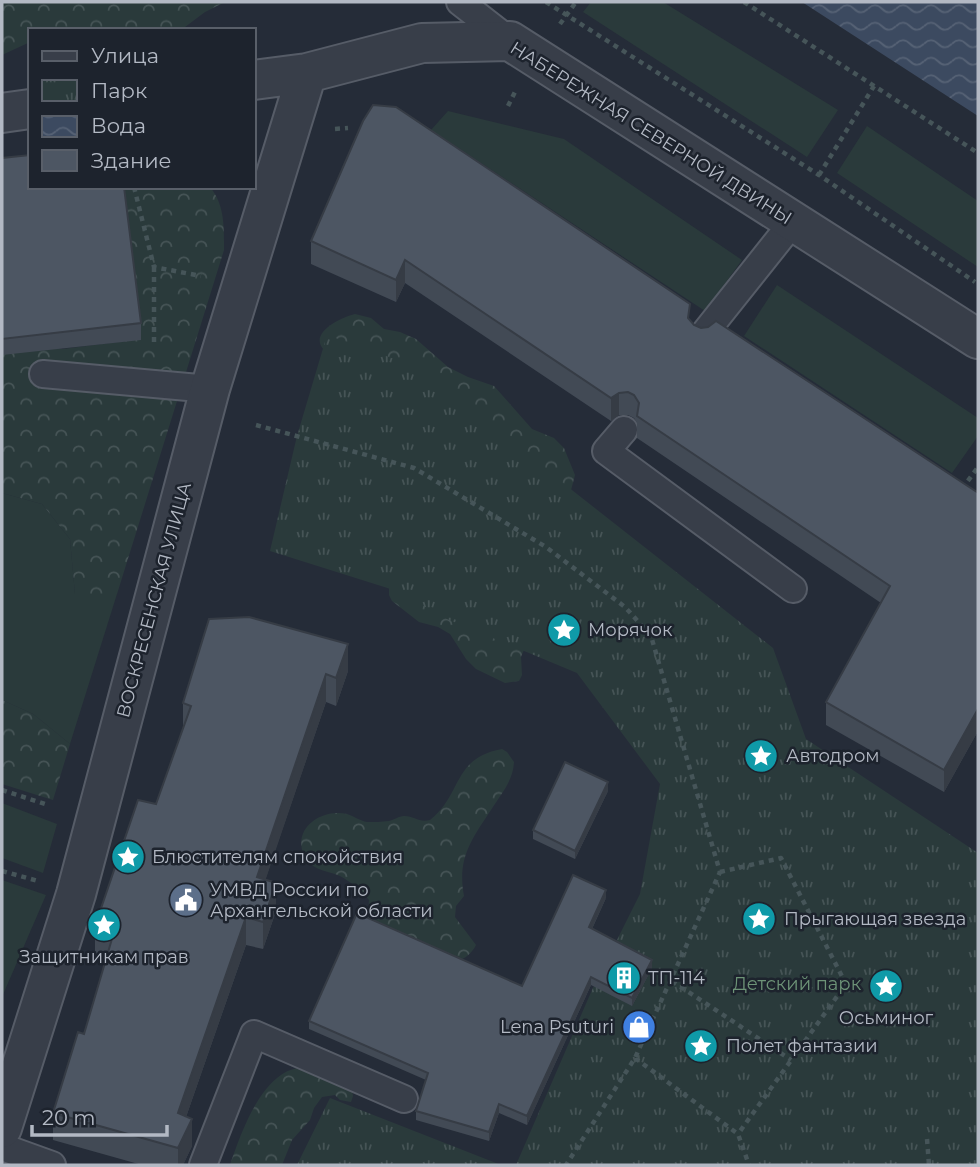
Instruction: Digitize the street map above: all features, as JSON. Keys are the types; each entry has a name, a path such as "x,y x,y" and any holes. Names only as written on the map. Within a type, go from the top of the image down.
{"street":[{"name":"НАБЕРЕЖНАЯ СЕВЕРНОЙ ДВИНЫ","path":"256,80 307,73 422,43 510,41 978,339"},
{"name":"ВОСКРЕСЕНСКАЯ УЛИЦА","path":"2,1128 76,894 210,389 307,73"},
{"path":"2,113 28,109"}],"lane":[{"path":"460,2 510,41"},
{"path":"703,335 793,222"},
{"path":"43,374 210,389"},
{"path":"624,429 606,451 793,589"},
{"path":"202,1165 254,1034 404,1099"},
{"path":"2,1147 52,1165"}],"path":[{"path":"545,2 820,175 978,285"},
{"path":"566,15 576,2"},
{"path":"744,2 978,153"},
{"path":"820,175 874,86"},
{"path":"134,189 154,267 154,384"},
{"path":"154,267 202,276"},
{"path":"256,425 414,468 546,547 625,607 651,636 720,872 635,1058 566,1165"},
{"path":"2,790 45,804"},
{"path":"720,872 781,858 846,984 738,1134"},
{"path":"672,981 791,1060"},
{"path":"635,1058 738,1134 749,1165"},
{"path":"927,1139 929,1165"}],"green space":[{"path":"2,2 225,2 205,12 184,28 28,28 28,43 2,55"},
{"path":"591,2 663,2 838,110 807,157 583,12"},
{"path":"448,111 564,139 742,260 705,311 431,130"},
{"path":"867,126 978,201 978,267 837,173"},
{"path":"122,189 211,189 221,209 224,250 117,594 75,594 70,539 42,504 2,493 2,354 41,346 63,349 141,339"},
{"path":"777,285 978,418 978,436 952,473 744,336"},
{"path":"355,314 371,318 384,329 416,339 448,367 494,386 532,429 554,438 564,448 575,475 570,494 325,351 320,345 322,333 334,323"},
{"name":"Детский парк","path":"327,335 414,366 773,648 806,739 978,853 978,1165 516,1165 592,990 640,894 660,784 577,673 447,619 397,591 270,551 297,436"},
{"path":"2,493 42,504 70,539 75,594 117,594 70,744 33,714 2,700"},
{"path":"389,583 528,640 521,657 522,675 519,681 505,683 476,669 450,634 438,627 419,622 392,601"},
{"path":"2,700 33,714 70,744 53,800 2,784"},
{"path":"502,749 514,762 511,775 477,831 464,860 464,896 456,906 455,917 476,945 463,959 457,961 367,924 369,900 366,896 344,878 315,867 304,855 301,845 306,829 319,817 328,814 347,814 367,822 389,821 404,816 430,820 441,810 474,760"},
{"path":"2,803 57,824 43,873 2,858"},
{"path":"2,880 46,895 2,997"},
{"path":"307,1065 350,1079 353,1096 351,1102 340,1100 335,1095 322,1097 310,1120 292,1140 282,1165 230,1165 250,1116 263,1093 284,1073"},
{"path":"330,1098 501,1165 297,1165"}],"water":[{"path":"802,2 978,2 978,116"}],"building":[{"path":"373,105 396,107 690,304 688,318 694,325 708,327 716,321 977,492 978,490 978,709 944,770 826,702 890,586 637,416 639,403 634,395 628,392 619,393 611,398 405,260 396,280 311,241 363,121"},
{"path":"28,155 28,189 124,189 141,323 2,339 2,158"},
{"name":"УМВД России по Архангельской области","path":"249,617 348,644 336,678 326,674 257,877 276,883 263,922 246,917 178,1113 192,1119 178,1148 53,1113 78,1032 84,1034 114,932 95,926 138,800 156,804 191,706 183,703 209,619"},
{"path":"565,762 608,782 575,851 533,830"},
{"path":"573,875 606,890 589,927 652,960 632,998 591,977 527,1116 499,1104 489,1132 416,1111 428,1073 309,1021 357,913 522,986"}],"place":[{"name":"Морячок","path":"564,630"},
{"name":"Автодром","path":"761,756"},
{"name":"Блюстителям спокойствия","path":"128,857"},
{"name":"УМВД России по Архангельской области","path":"186,900"},
{"name":"Прыгающая звезда","path":"759,919"},
{"name":"Защитникам прав","path":"104,925"},
{"name":"ТП-114","path":"624,978"},
{"name":"Осьминог","path":"886,986"},
{"name":"Lena Psuturi","path":"639,1027"},
{"name":"Полет фантазии","path":"701,1046"}]}
